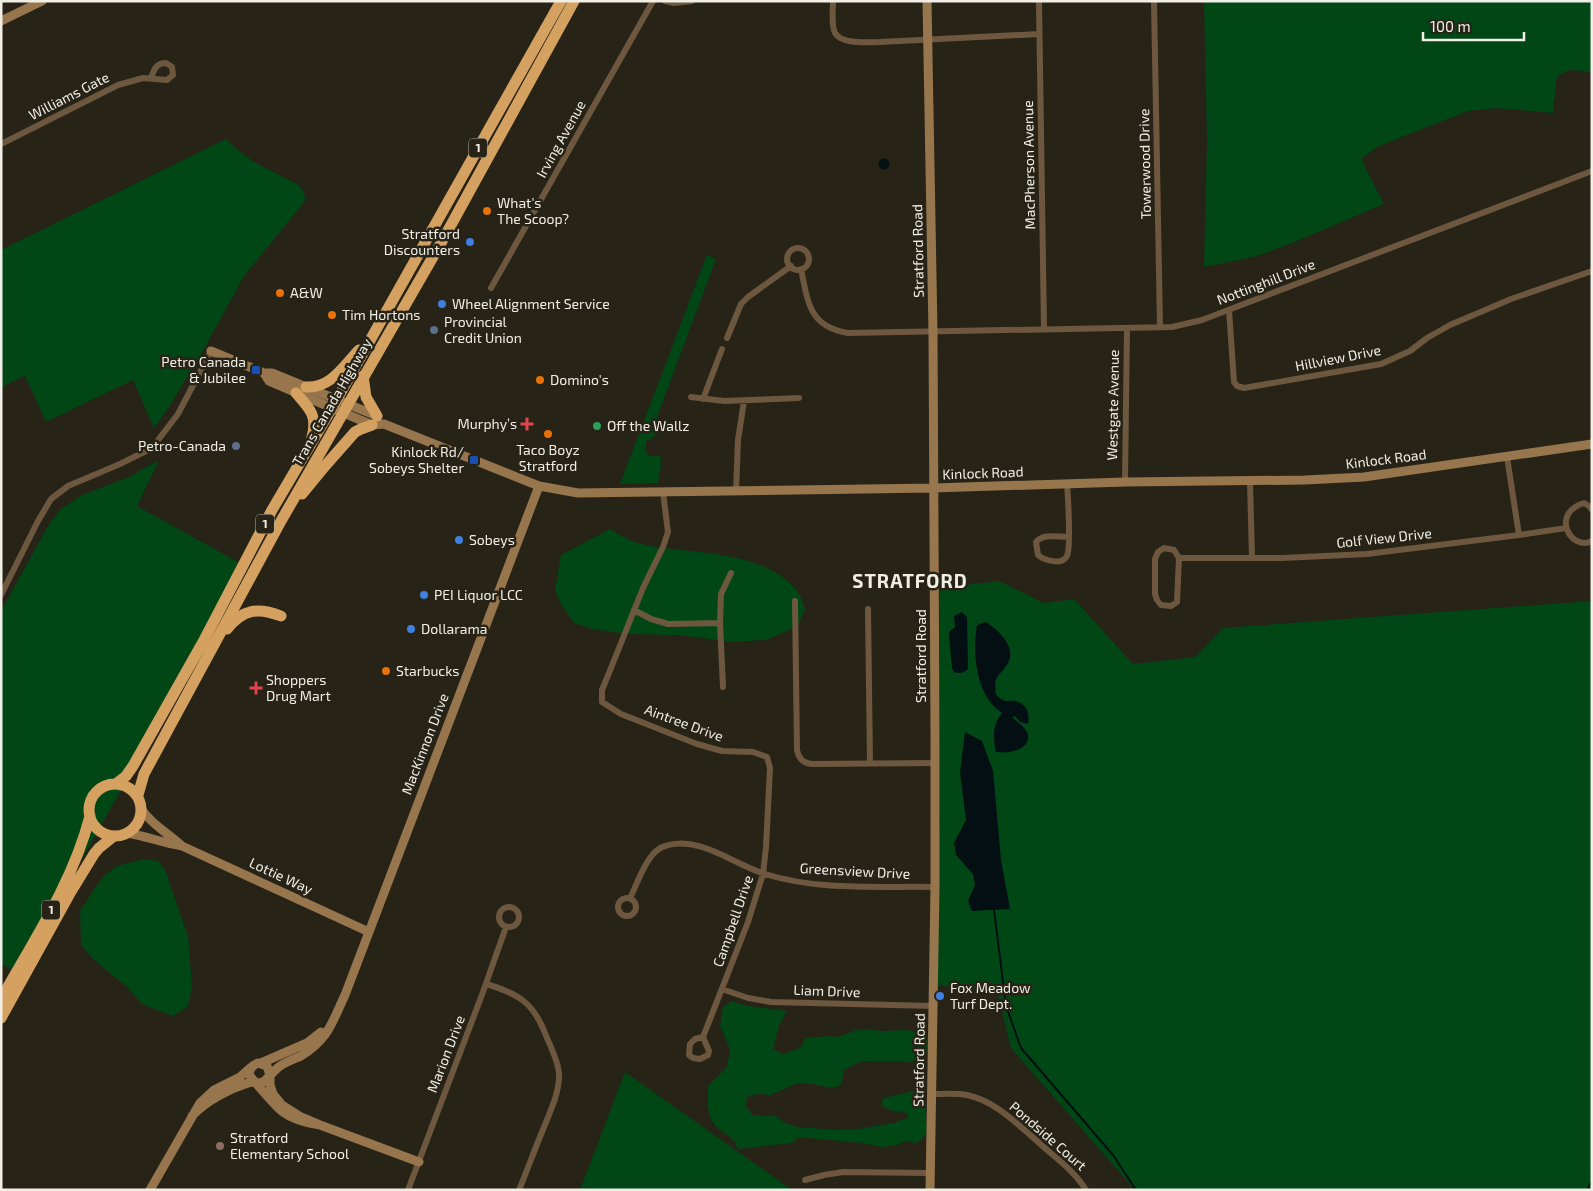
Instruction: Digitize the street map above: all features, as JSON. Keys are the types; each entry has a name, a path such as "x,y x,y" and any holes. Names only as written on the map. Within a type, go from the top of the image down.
{"highway":[{"name":"Trans Canada Highway","path":"138,795 144,774 281,521 372,336 562,1"},
{"name":"Trans Canada Highway","path":"116,783 126,776 133,766 203,642 272,510 308,448 363,376 445,236 574,1"},
{"path":"308,448 315,426 313,416 301,390 324,384 332,379 372,336"},
{"path":"281,521 355,432 378,422 366,397 363,376"},
{"path":"213,646 234,620 245,613 259,610 270,611 281,616"},
{"path":"116,783 129,787 138,795 142,810 141,816 136,826 127,833 114,836 106,834 93,824 90,816 90,803 97,790 108,784 116,783"},
{"name":"1","path":"1,999 59,894 82,844 90,816"},
{"name":"1","path":"1,1018 69,895 94,854 114,836"}],"street":[{"path":"1,21 42,1"},
{"name":"Irving Avenue","path":"491,288 653,1"},
{"path":"665,1 674,3 692,1"},
{"path":"833,1 835,33 840,39 860,42 1039,34"},
{"name":"Stratford Road","path":"927,1 933,332 936,887 930,1190"},
{"name":"MacPherson Avenue","path":"1038,1 1044,329"},
{"name":"Towerwood Drive","path":"1154,1 1160,327"},
{"name":"Williams Gate","path":"1,144 109,89 136,79 151,78"},
{"name":"Nottinghill Drive","path":"801,269 808,304 815,316 825,326 836,331 848,333 1127,328 1187,325 1592,171"},
{"path":"795,248 802,248 807,253 809,259 806,266 801,269 791,266 788,260 789,253 795,248"},
{"path":"727,338 741,304 791,266"},
{"name":"Hillview Drive","path":"1229,310 1234,382 1237,386 1244,388 1381,364 1410,350 1450,325 1511,299 1592,271"},
{"name":"Westgate Avenue","path":"1125,482 1127,328"},
{"path":"703,399 722,349"},
{"path":"1,595 51,499 68,486 152,448 178,414 211,351"},
{"name":"Kinlock Road","path":"211,351 264,373 272,373 301,390 539,486 578,492 933,488 1125,482 1250,482 1364,477 1592,444"},
{"path":"691,397 724,401 799,398"},
{"path":"736,491 738,440 744,401"},
{"path":"1507,457 1519,535"},
{"path":"1250,482 1252,558"},
{"path":"1068,484 1068,537 1068,555 1065,559 1048,561 1038,556 1036,542 1039,538 1045,536 1068,537"},
{"name":"MacKinnon Drive","path":"270,1075 282,1065 311,1049 325,1037 332,1026 539,486"},
{"path":"663,492 668,532 634,610 668,624 720,623"},
{"path":"1592,510 1584,503 1574,506 1566,517 1566,528 1572,538 1578,542 1589,543 1592,541"},
{"name":"Golf View Drive","path":"1179,558 1282,558 1367,554 1566,528"},
{"name":"Golf View Drive","path":"1168,548 1177,553 1179,558 1176,602 1171,606 1161,605 1155,594 1158,552 1168,548"},
{"path":"723,687 720,623 721,594 731,573"},
{"path":"795,601 797,750 801,760 806,763 935,763"},
{"name":"Aintree Drive","path":"634,610 602,690 602,702 621,714 697,744 722,751 761,754"},
{"path":"868,610 870,764"},
{"name":"Campbell Drive","path":"703,1037 748,922 763,874 770,768 767,757 761,754"},
{"name":"Lottie Way","path":"142,810 154,824 182,846"},
{"name":"Lottie Way","path":"127,833 182,846 369,932"},
{"name":"Greensview Drive","path":"630,898 646,862 662,846 677,843 699,846 763,874 784,880 819,884 936,887"},
{"name":"Marion Drive","path":"408,1190 506,927"},
{"path":"486,984 506,990 524,1000 532,1008 544,1030 558,1068 557,1090 550,1112 519,1190"},
{"name":"Liam Drive","path":"722,989 748,998 771,1002 933,1006"},
{"name":"MacKinnon Drive","path":"262,1063 312,1040 337,1012"},
{"path":"150,1190 200,1102 214,1090 240,1077 255,1064 262,1063 267,1066 271,1088 282,1105 301,1117 419,1162"},
{"path":"250,1068 250,1078 256,1082 274,1106 300,1122 320,1125"},
{"path":"192,1116 200,1108 236,1087 252,1082 265,1081 270,1075"},
{"name":"Pondside Court","path":"932,1094 967,1095 992,1105 1015,1121 1064,1164 1082,1182 1086,1190"},
{"path":"805,1180 843,1172 931,1173"}],"green space":[{"path":"1204,1 1592,1 1592,72 1570,70 1557,76 1553,113 1497,108 1468,111 1379,146 1362,158 1384,204 1257,256 1204,267 1207,140"},
{"path":"226,139 254,162 297,184 303,191 305,201 244,276 204,349 154,428 133,380 46,422 25,376 1,387 1,250"},
{"path":"707,255 716,259 657,417 660,432 646,442 646,452 649,456 660,455 661,464 658,483 620,484"},
{"path":"159,460 137,506 247,567 17,974 1,963 1,611 49,524 61,509 82,495 127,478"},
{"path":"610,529 629,540 641,544 746,560 765,567 783,577 800,595 805,609 798,626 766,640 732,642 679,635 627,634 592,629 574,623 562,606 555,590 561,555"},
{"path":"999,581 1044,603 1074,599 1133,664 1195,657 1223,628 1592,601 1592,1190 1135,1190 1011,1048 997,990 943,985 934,986 940,810 939,588"},
{"path":"144,859 158,861 165,870 188,936 192,987 188,1006 173,1016 142,1004 128,988 93,959 81,945 80,911 97,885 105,875 117,866"},
{"path":"731,1001 749,1006 787,1011 779,1026 773,1049 783,1054 800,1048 806,1038 838,1037 856,1030 908,1030 931,1038 929,1051 923,1058 911,1062 862,1061 844,1070 841,1085 832,1088 797,1083 771,1095 748,1096 745,1105 753,1115 776,1116 783,1122 800,1128 858,1129 894,1123 908,1118 908,1113 889,1110 881,1105 883,1098 922,1089 926,1090 927,1131 923,1138 916,1143 904,1141 898,1145 882,1147 862,1143 798,1137 792,1143 738,1149 731,1138 717,1128 711,1120 708,1106 708,1086 727,1067 730,1049 720,1026 723,1007"},
{"path":"625,1072 771,1175 792,1190 580,1190"}],"shaded area":[{"path":"882,159 886,159 889,164 888,168 882,169 879,166 879,162"},
{"path":"962,612 967,617 968,669 958,673 954,672 952,668 949,635 950,631 955,627 954,616"},
{"path":"986,622 1001,634 1010,651 1008,663 996,679 996,694 1004,701 1019,702 1028,713 1028,724 1020,722 1015,716 1012,717 1027,732 1027,743 1018,750 996,752 994,731 996,722 1002,713 993,706 981,685 975,649 977,625"},
{"path":"965,732 982,741 993,771 1001,860 1010,909 972,911 968,901 975,885 973,874 956,855 954,843 966,820 960,773"}],"waterway":[{"path":"994,910 1006,1006 1021,1048 1113,1155 1136,1190"},
{"path":"1587,1190 1592,1181"}],"place":[{"name":"What's The Scoop?","path":"487,211"},
{"name":"Stratford Discounters","path":"470,242"},
{"name":"A&W","path":"280,293"},
{"name":"Wheel Alignment Service","path":"442,304"},
{"name":"Tim Hortons","path":"332,315"},
{"name":"Provincial Credit Union","path":"434,330"},
{"name":"Petro Canada & Jubilee","path":"256,370"},
{"name":"Domino's","path":"540,380"},
{"name":"Murphy’s","path":"527,424"},
{"name":"Off the Wallz","path":"597,426"},
{"name":"Taco Boyz Stratford","path":"548,434"},
{"name":"Petro-Canada","path":"236,446"},
{"name":"Kinlock Rd/ Sobeys Shelter","path":"474,460"},
{"name":"Sobeys","path":"459,540"},
{"name":"PEI Liquor LCC","path":"424,595"},
{"name":"Dollarama","path":"411,629"},
{"name":"Starbucks","path":"386,671"},
{"name":"Shoppers Drug Mart","path":"256,688"},
{"name":"Fox Meadow Turf Dept.","path":"940,996"},
{"name":"Stratford Elementary School","path":"220,1146"}],"district":[{"name":"STRATFORD","path":"910,581"}]}
